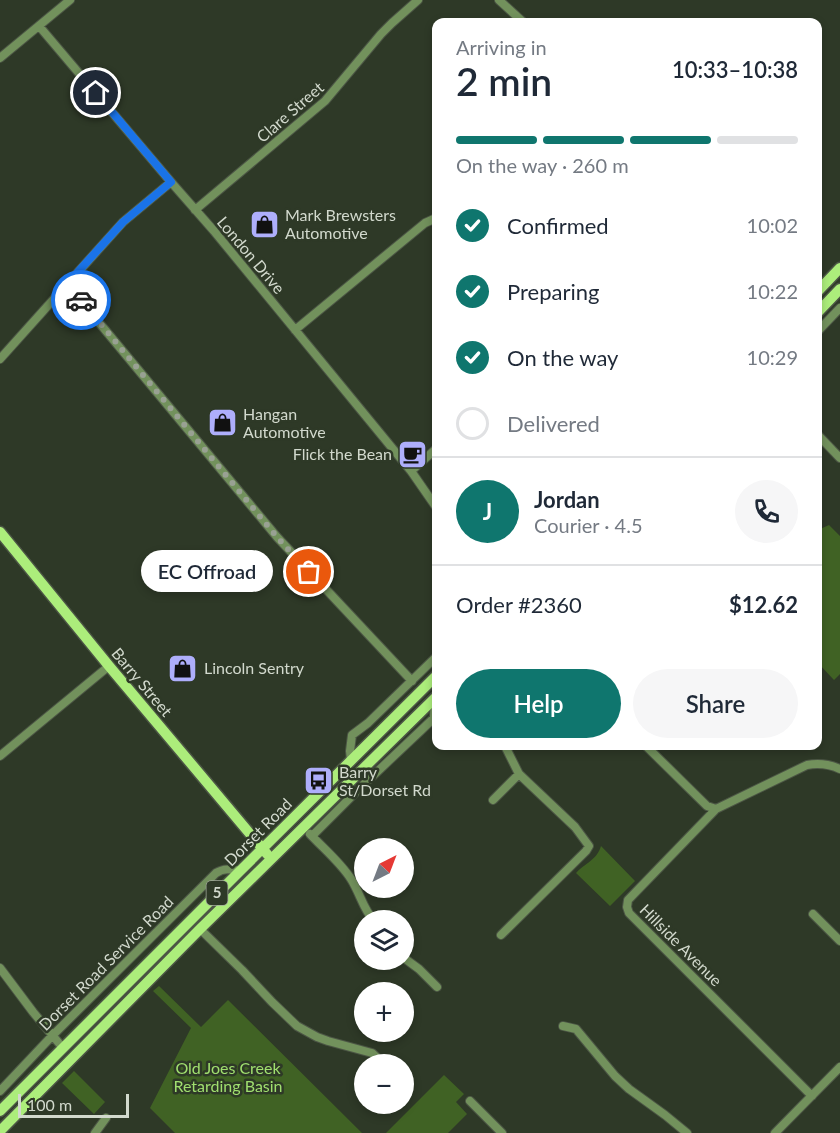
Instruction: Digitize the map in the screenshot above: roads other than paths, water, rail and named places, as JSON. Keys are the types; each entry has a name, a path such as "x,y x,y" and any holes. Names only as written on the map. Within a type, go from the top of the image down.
{"main road":[{"path":"822,287 840,268"},
{"path":"822,306 840,289"},
{"name":"Barry Street","path":"0,532 271,859"},
{"name":"Dorset Road","path":"0,1111 432,680"},
{"name":"Dorset Road","path":"0,1131 200,929 432,702"},
{"path":"351,760 366,766"}],"street":[{"path":"0,58 70,0"},
{"name":"Clare Street","path":"195,210 325,101 381,34 418,0"},
{"path":"499,0 518,18"},
{"name":"London Drive","path":"39,26 214,231 411,471 432,501"},
{"path":"0,359 123,222 171,182"},
{"path":"295,330 425,223 432,220"},
{"path":"67,284 277,537 412,681"},
{"path":"822,327 840,308"},
{"path":"822,439 839,454"},
{"path":"411,471 432,453"},
{"path":"351,760 352,735 368,723 432,661"},
{"path":"0,756 110,666"},
{"path":"312,836 432,720"},
{"path":"501,935 589,846 575,827 519,774 507,750"},
{"path":"650,750 707,806 716,809 807,765 832,765 840,769"},
{"path":"493,800 519,774"},
{"name":"Hillside Avenue","path":"716,809 628,900 629,913 812,1096"},
{"path":"304,827 344,869 354,883 366,910"},
{"name":"Dorset Road Service Road","path":"0,1091 216,873 230,869 240,871"},
{"path":"813,914 840,941"},
{"path":"200,929 297,1026 317,1037 373,1054"},
{"path":"414,965 437,987"},
{"path":"0,968 63,1048"},
{"path":"563,1026 576,1029 615,1076 687,1133"},
{"path":"775,1133 838,1072"},
{"path":"470,1101 502,1133"},
{"path":"95,1133 106,1118"}],"place":[{"name":"Mark Brewsters Automotive","path":"264,224"},
{"name":"Hangan Automotive","path":"222,423"},
{"name":"Flick the Bean","path":"413,454"},
{"name":"EC Offroad","path":"309,572"},
{"name":"Lincoln Sentry","path":"183,668"},
{"name":"Barry St/Dorset Rd","path":"318,781"}],"park label":[{"name":"Old Joes Creek Retarding Basin","path":"228,1077"}]}
